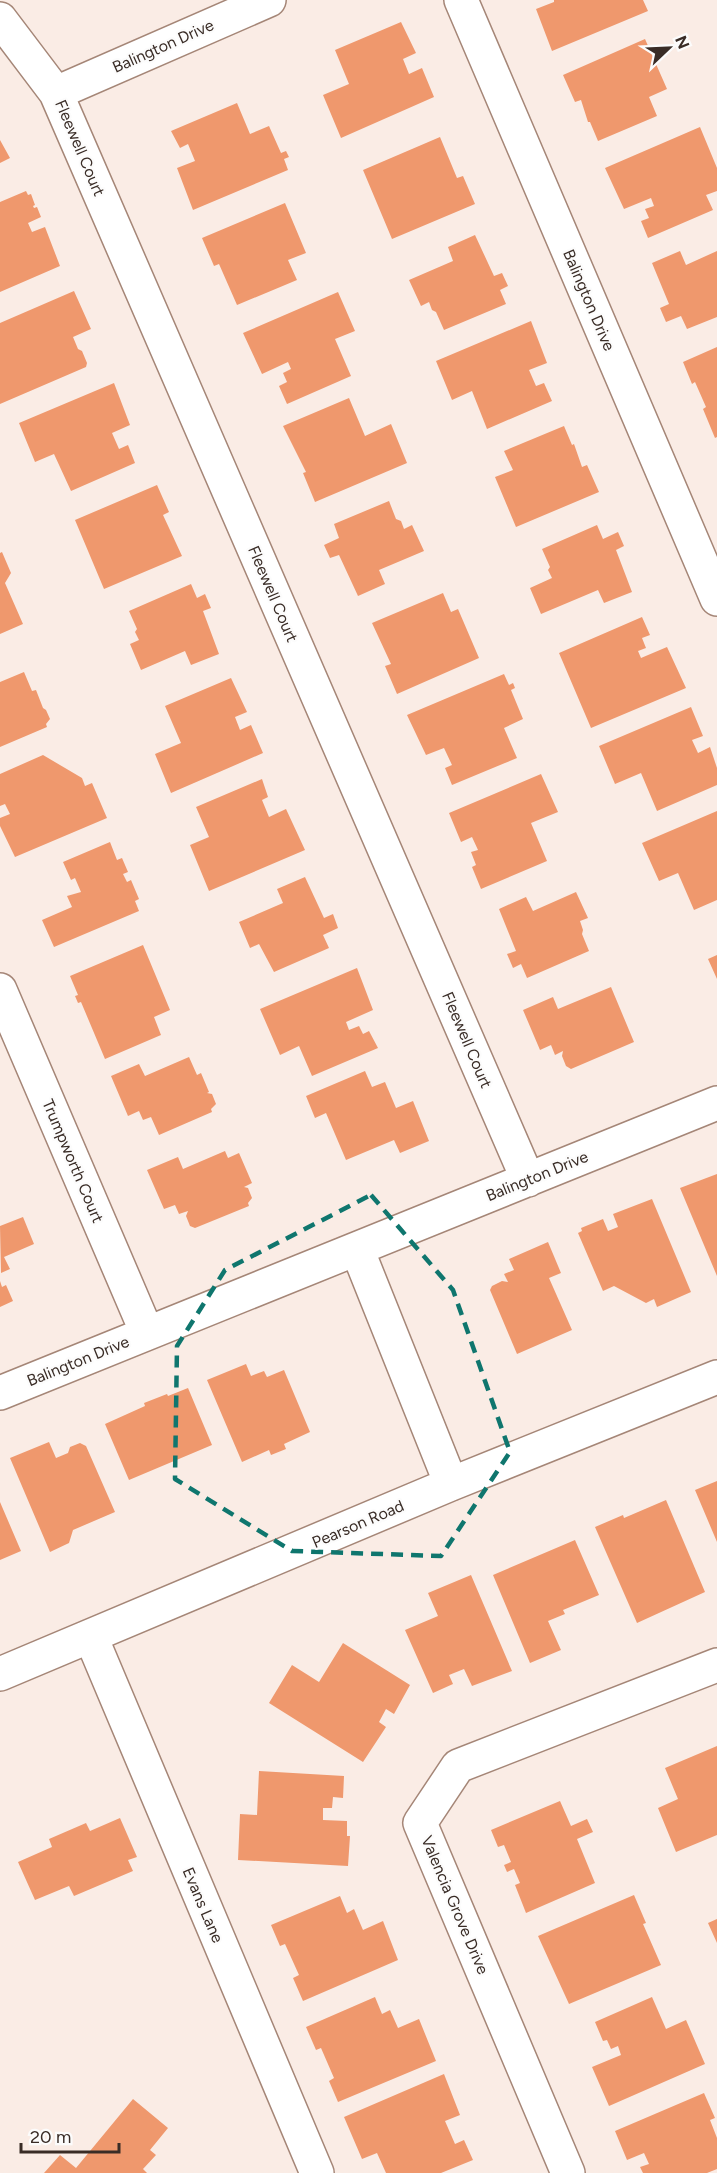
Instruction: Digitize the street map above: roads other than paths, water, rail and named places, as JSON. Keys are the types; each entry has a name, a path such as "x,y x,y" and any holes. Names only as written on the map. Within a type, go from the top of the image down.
{"street":[{"name":"Balington Drive","path":"56,93 269,0"},
{"name":"Balington Drive","path":"461,0 717,599"},
{"name":"Fleewell Court","path":"0,19 56,93 528,1180"},
{"name":"Trumpworth Court","path":"0,990 147,1333"},
{"name":"Balington Drive","path":"0,1393 717,1103"},
{"path":"357,1250 451,1484"},
{"name":"Pearson Road","path":"0,1674 451,1484 717,1377"},
{"name":"Evans Lane","path":"91,1637 316,2173"},
{"name":"Valencia Grove Drive","path":"568,2173 420,1823 458,1766 717,1665"}]}
